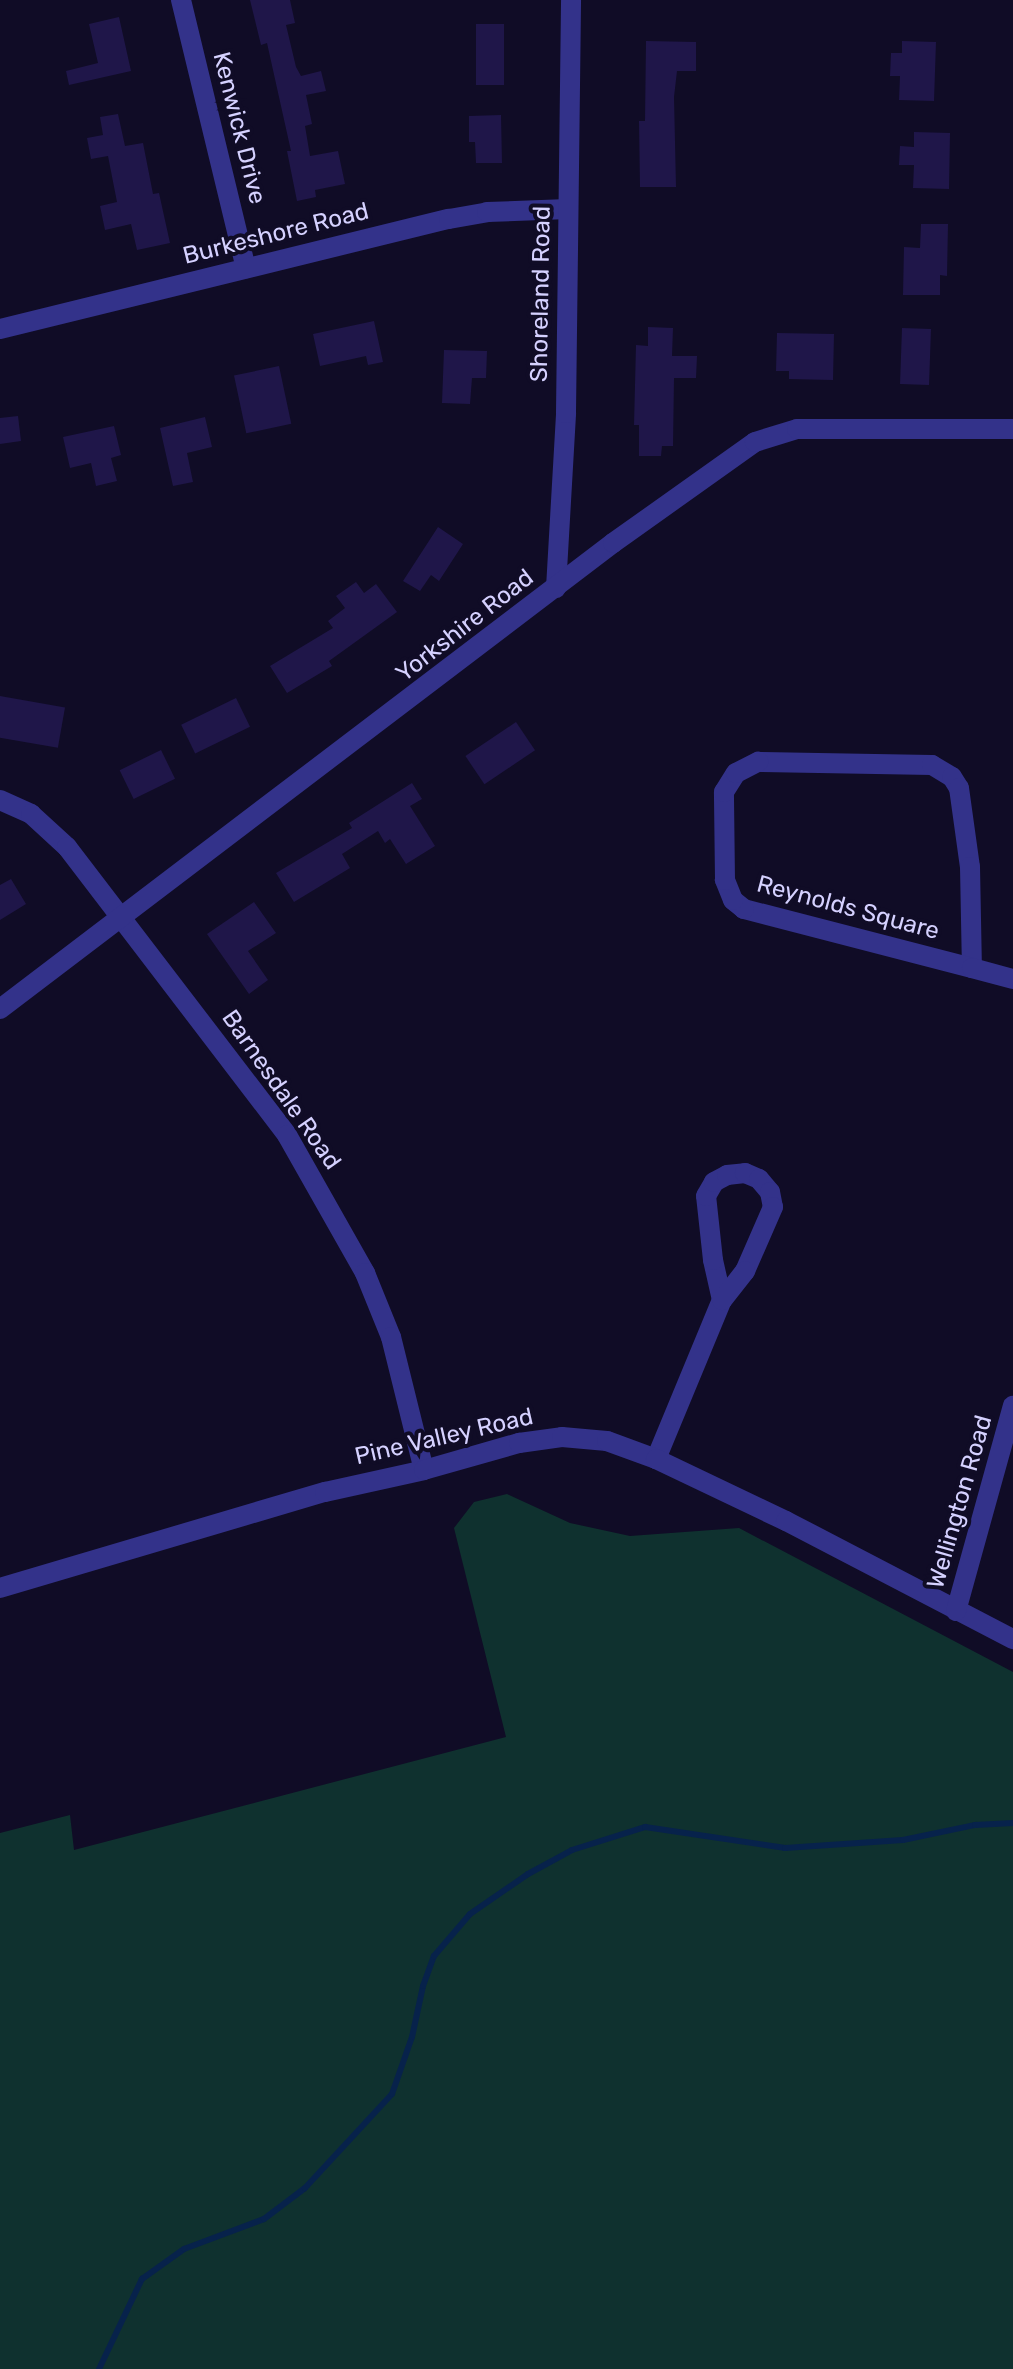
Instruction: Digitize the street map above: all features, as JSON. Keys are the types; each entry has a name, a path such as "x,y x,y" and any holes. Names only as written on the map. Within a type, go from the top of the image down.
{"street":[{"name":"Kenwick Drive","path":"181,0 246,268"},
{"name":"Shoreland Road","path":"556,588 566,413 571,0"},
{"name":"Burkeshore Road","path":"0,329 449,219 487,212 568,209"},
{"name":"Yorkshire Road","path":"0,1009 722,463 764,437 797,429 1013,429"},
{"name":"Reynolds Square","path":"972,968 971,882 965,818 959,788 943,769 932,765 758,762 746,766 729,781 724,792 725,880 733,900 744,909 1013,979"},
{"name":"Barnesdale Road","path":"0,800 48,827 122,917 287,1135 365,1273 391,1337 424,1470"},
{"path":"656,1459 722,1300 745,1271 773,1207 770,1192 759,1179 745,1173 727,1175 714,1182 706,1196 713,1260 722,1300"},
{"name":"Wellington Road","path":"956,1611 1013,1406"},
{"name":"Pine Valley Road","path":"0,1588 325,1492 424,1470 519,1443 562,1437 607,1441 656,1459 786,1521 1013,1639"}],"green space":[{"path":"507,1494 570,1523 630,1536 739,1528 1013,1672 1013,2369 0,2369 0,1833 70,1815 74,1850 506,1737 454,1528 474,1502"}],"building":[{"path":"250,0 290,0 295,23 286,25 296,67 301,76 321,71 326,91 306,95 312,124 305,126 310,156 338,151 345,184 315,190 316,197 297,201 287,151 291,151 267,43 261,45"},
{"path":"119,17 131,71 69,85 66,71 98,63 89,24"},
{"path":"476,24 504,24 504,85 476,85"},
{"path":"646,41 696,42 696,71 677,71 674,97 676,187 640,187 639,121 645,121"},
{"path":"902,41 936,42 934,101 899,100 900,76 890,76 891,53 902,53"},
{"path":"118,114 125,146 143,143 153,194 159,193 170,243 137,250 131,224 105,230 100,206 117,202 108,156 91,159 87,138 103,135 100,117"},
{"path":"501,115 502,163 476,163 475,142 469,142 469,116"},
{"path":"914,132 950,133 949,189 913,188 914,165 899,165 900,146 914,147"},
{"path":"921,224 948,224 947,276 940,275 940,295 903,295 904,247 920,248"},
{"path":"374,321 383,362 368,365 366,356 320,366 313,334"},
{"path":"648,327 673,328 672,356 697,356 696,378 674,378 673,446 662,446 661,456 639,456 639,425 634,425 636,345 648,346"},
{"path":"902,328 931,329 929,385 900,384"},
{"path":"777,333 834,334 833,380 789,379 789,371 776,371"},
{"path":"444,350 487,351 486,378 472,378 470,404 442,403"},
{"path":"279,366 291,424 246,433 234,376"},
{"path":"18,416 21,441 0,444 0,418"},
{"path":"205,417 212,447 187,453 193,482 173,486 160,428"},
{"path":"114,426 121,455 111,458 117,481 96,486 91,463 70,468 63,437"},
{"path":"438,527 463,544 439,581 431,575 420,591 403,581"},
{"path":"356,582 364,593 376,584 397,612 329,661 332,666 287,693 270,666 333,628 328,621 345,608 336,596"},
{"path":"0,696 65,707 58,748 0,738"},
{"path":"236,698 250,727 195,754 181,725"},
{"path":"516,722 535,750 484,784 465,756"},
{"path":"161,750 175,779 134,799 120,770"},
{"path":"412,783 422,799 410,806 435,846 406,864 390,839 385,843 378,831 342,854 350,868 294,902 276,873 352,828 349,823"},
{"path":"11,879 26,904 0,920 0,885"},
{"path":"254,902 276,933 248,951 268,980 249,994 207,934"}],"waterway":[{"path":"99,2369 142,2279 184,2249 264,2219 305,2188 392,2094 412,2037 423,1986 434,1956 470,1914 528,1874 572,1850 645,1827 785,1848 903,1840 975,1825 1013,1823"}]}
